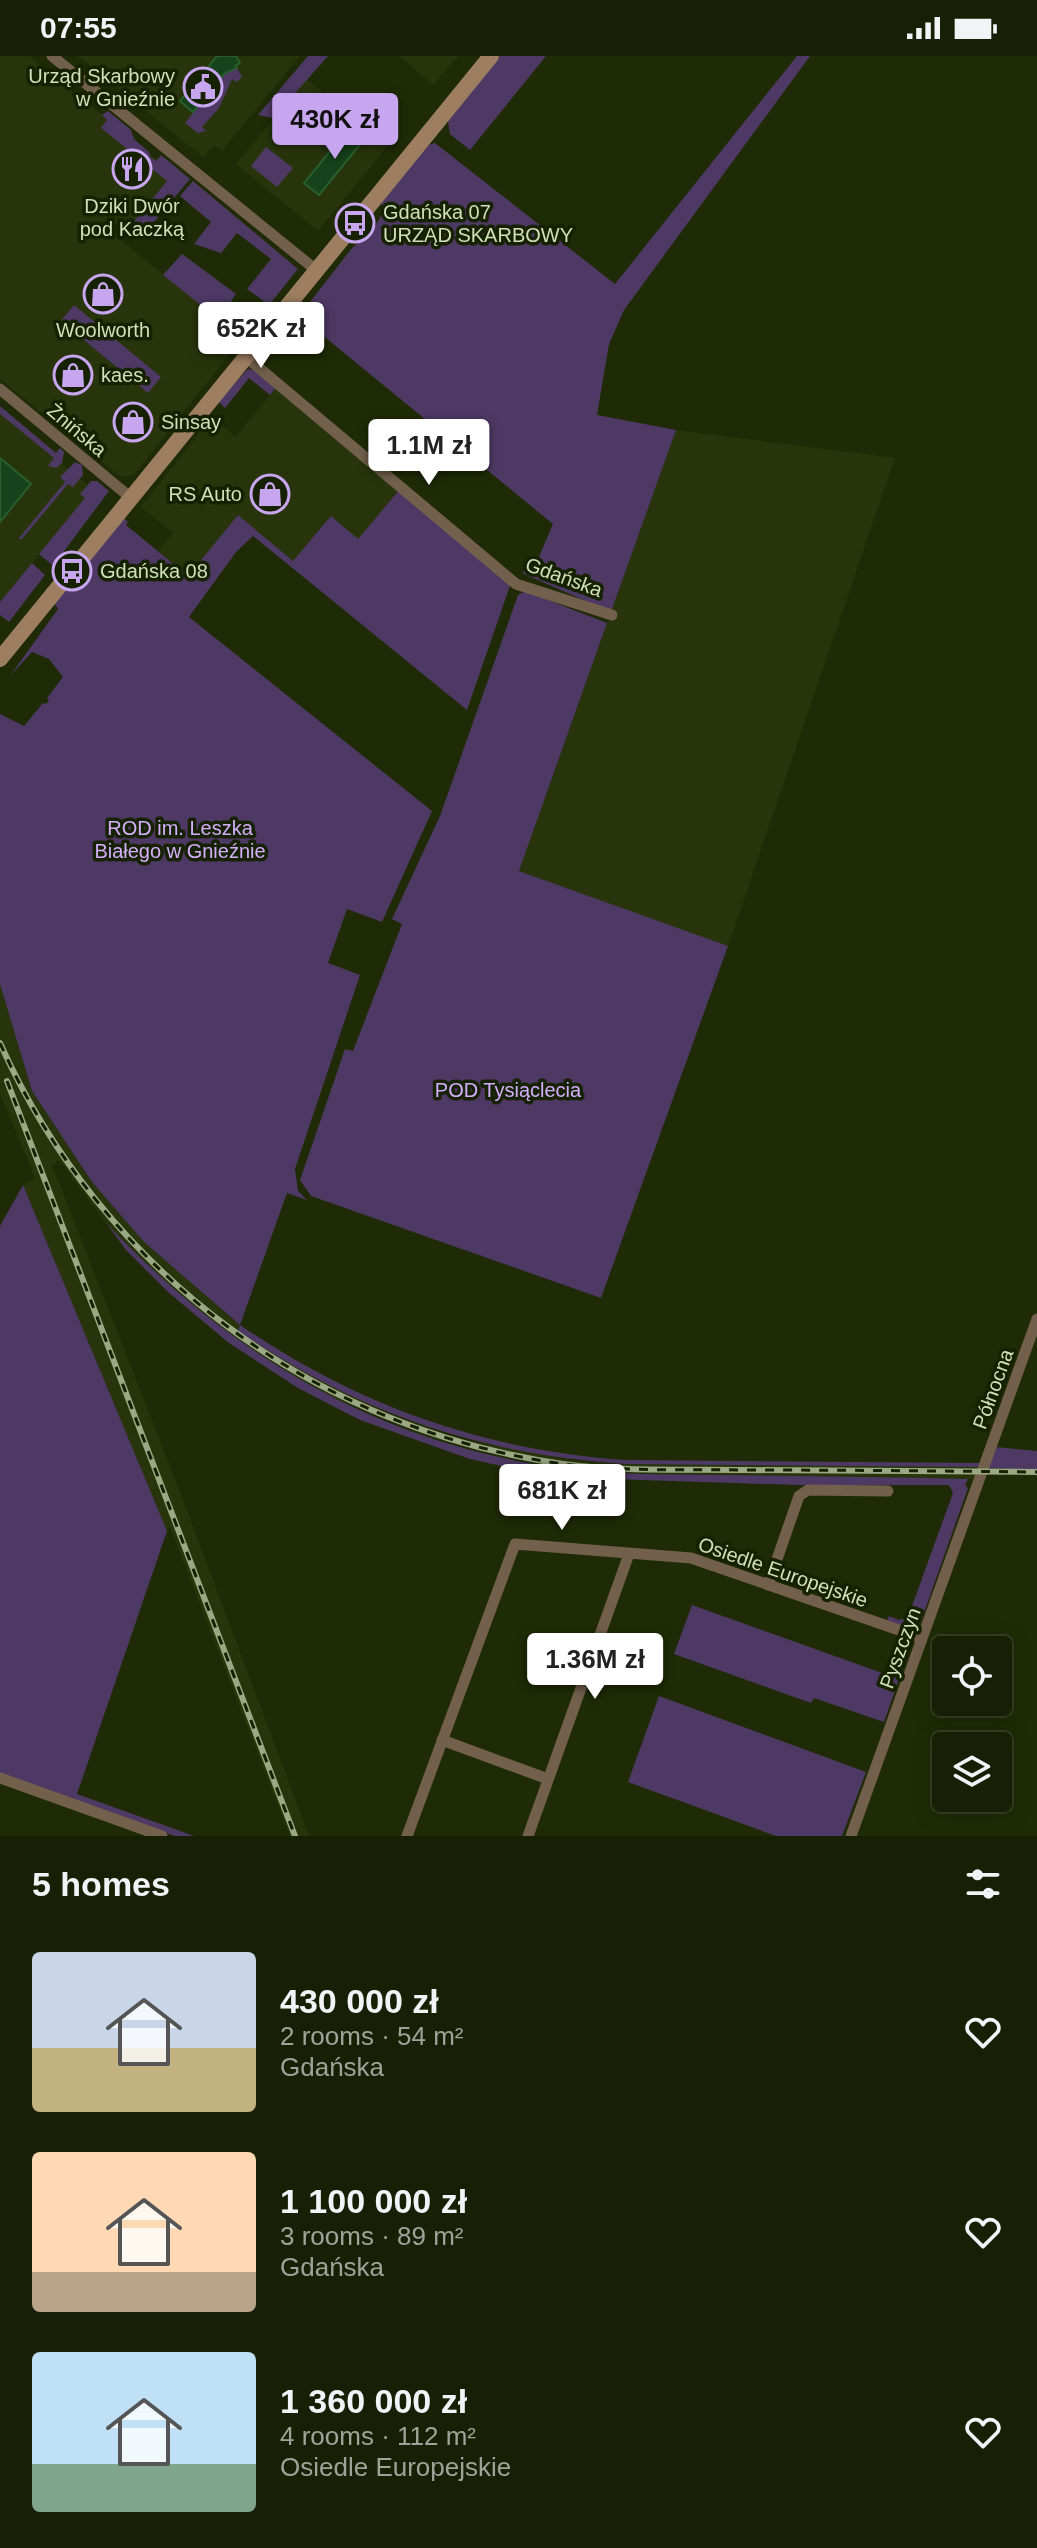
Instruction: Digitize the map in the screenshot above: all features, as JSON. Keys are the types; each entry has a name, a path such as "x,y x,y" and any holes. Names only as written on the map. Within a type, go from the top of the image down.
{"street":[{"path":"52,56 316,270"},
{"path":"0,659 491,56"},
{"name":"Gdańska","path":"246,357 516,584 612,615"},
{"name":"Żnińska","path":"0,389 131,498"},
{"name":"Północna","path":"982,1471 1037,1319"},
{"name":"Pyszczyn","path":"851,1836 982,1471"},
{"path":"768,1585 799,1496 808,1490 888,1491"},
{"name":"Osiedle Europejskie","path":"407,1836 515,1544 691,1558 922,1638"},
{"path":"528,1836 629,1554"},
{"path":"442,1740 548,1779"},
{"path":"0,1778 162,1836"}],"shaded area":[{"path":"0,56 29,56 186,183 149,228 132,232 107,220 102,225 242,338 134,475 121,477 0,379"},
{"path":"78,56 300,56 222,151 214,145 203,157"},
{"path":"399,56 458,56 433,85"},
{"path":"306,79 388,145 318,231 236,164"},
{"path":"277,386 400,489 358,539 293,561 238,516 188,576 158,551 173,533 141,507 211,418 236,437"},
{"path":"0,414 93,489 0,602"},
{"path":"676,430 895,458 728,946 519,871"},
{"path":"0,984 32,1091 92,1182 144,1242 240,1325 238,1331 392,1415 461,1439 570,1460 624,1464 980,1467 976,1479 625,1473 569,1469 494,1455 425,1436 320,1392 231,1337 138,1258 106,1223 59,1160 52,1165 180,1492 309,1836 290,1836 170,1527 167,1531 23,1185 35,1178 0,1093"}],"green space":[{"path":"308,56 328,56 273,118 258,115"},
{"path":"500,56 546,56 470,150 450,134 448,121"},
{"path":"797,56 810,56 624,310 609,344 597,415 676,430 611,612 522,573 536,564 553,524 299,316 352,248 373,229 381,216 382,201 428,145 435,143 615,284"},
{"path":"237,68 242,77 237,82 232,79 219,108 202,127 206,131 198,133 185,123 225,73"},
{"path":"312,102 344,128 327,148 294,123"},
{"path":"108,111 131,130 134,139 149,152 150,157 156,161 161,155 190,179 149,228 132,232 128,229 167,181 101,128 107,120 102,115"},
{"path":"266,147 293,168 277,187 251,166"},
{"path":"193,181 298,269 269,305 247,289 271,259 237,233 221,253 194,244 211,222 180,196"},
{"path":"182,254 236,294 231,301 244,311 255,303 265,309 242,338 163,275"},
{"path":"74,305 161,377 148,393 61,321"},
{"path":"248,369 257,370 277,386 270,395 249,378 225,408 218,401"},
{"path":"0,406 56,453 60,448 64,452 62,463 56,468 48,466 54,458 0,414"},
{"path":"75,462 82,465 83,475 73,487 68,484 21,540 19,538 65,482 60,477"},
{"path":"91,481 97,481 109,491 53,566 39,554 85,498 80,494"},
{"name":"ROD im. Leszka Białego w Gnieźnie","path":"400,489 512,580 467,710 253,536 236,552 189,617 432,811 382,922 347,909 328,963 360,975 295,1169 298,1191 307,1200 287,1193 240,1325 144,1242 92,1182 32,1091 0,984 0,714 24,726 49,700 47,698 63,677 49,659 32,652 10,676 58,609 54,603 124,518 128,522 126,525 188,576 238,515 293,561 331,516 358,539"},
{"path":"32,563 45,575 9,622 0,615 0,602"},
{"name":"POD Tysiąclecia","path":"525,591 607,623 519,871 728,946 601,1298 311,1196 300,1180 345,1049 353,1051 402,924 392,919 440,816 518,595"},
{"path":"23,1185 167,1531 77,1794 194,1836 175,1836 0,1773 0,1226"},
{"path":"106,1223 154,1271 205,1315 258,1353 314,1387 373,1416 435,1439 499,1457 586,1471 968,1479 965,1485 968,1488 919,1627 913,1630 887,1621 889,1616 899,1620 908,1617 953,1493 949,1485 797,1485 549,1477 470,1459 360,1420 298,1388 229,1343 168,1292 126,1250"},
{"path":"240,1325 285,1354 376,1401 472,1434 522,1446 626,1460 981,1463 980,1467 624,1464 519,1451 422,1424 375,1406 283,1360 238,1331"},
{"path":"996,1447 1037,1451 1037,1470 987,1468"},
{"path":"692,1605 899,1679 884,1722 814,1698 811,1703 674,1654"},
{"path":"659,1696 866,1772 842,1836 776,1836 628,1782"}],"building":[{"name":"Urząd Skarbowy w Gnieźnie","path":"217,56 236,56 240,63 235,66 237,68 225,73 193,112 180,101"},
{"path":"354,128 364,136 362,142 319,195 304,183 348,129 350,132"},
{"path":"0,458 31,484 0,522"}],"railway":[{"path":"0,1043 43,1125 96,1200 158,1268 227,1326 303,1376 385,1416 472,1445 586,1467 1037,1472"},
{"path":"7,1081 295,1836"}],"place":[{"name":"Urząd Skarbowy w Gnieźnie","path":"203,87"},
{"name":"Dziki Dwór pod Kaczką","path":"132,169"},
{"name":"Gdańska 07 URZĄD SKARBOWY","path":"355,223"},
{"name":"Woolworth","path":"103,294"},
{"name":"kaes.","path":"73,375"},
{"name":"Sinsay","path":"133,422"},
{"name":"RS Auto","path":"270,494"},
{"name":"Gdańska 08","path":"72,571"}]}
